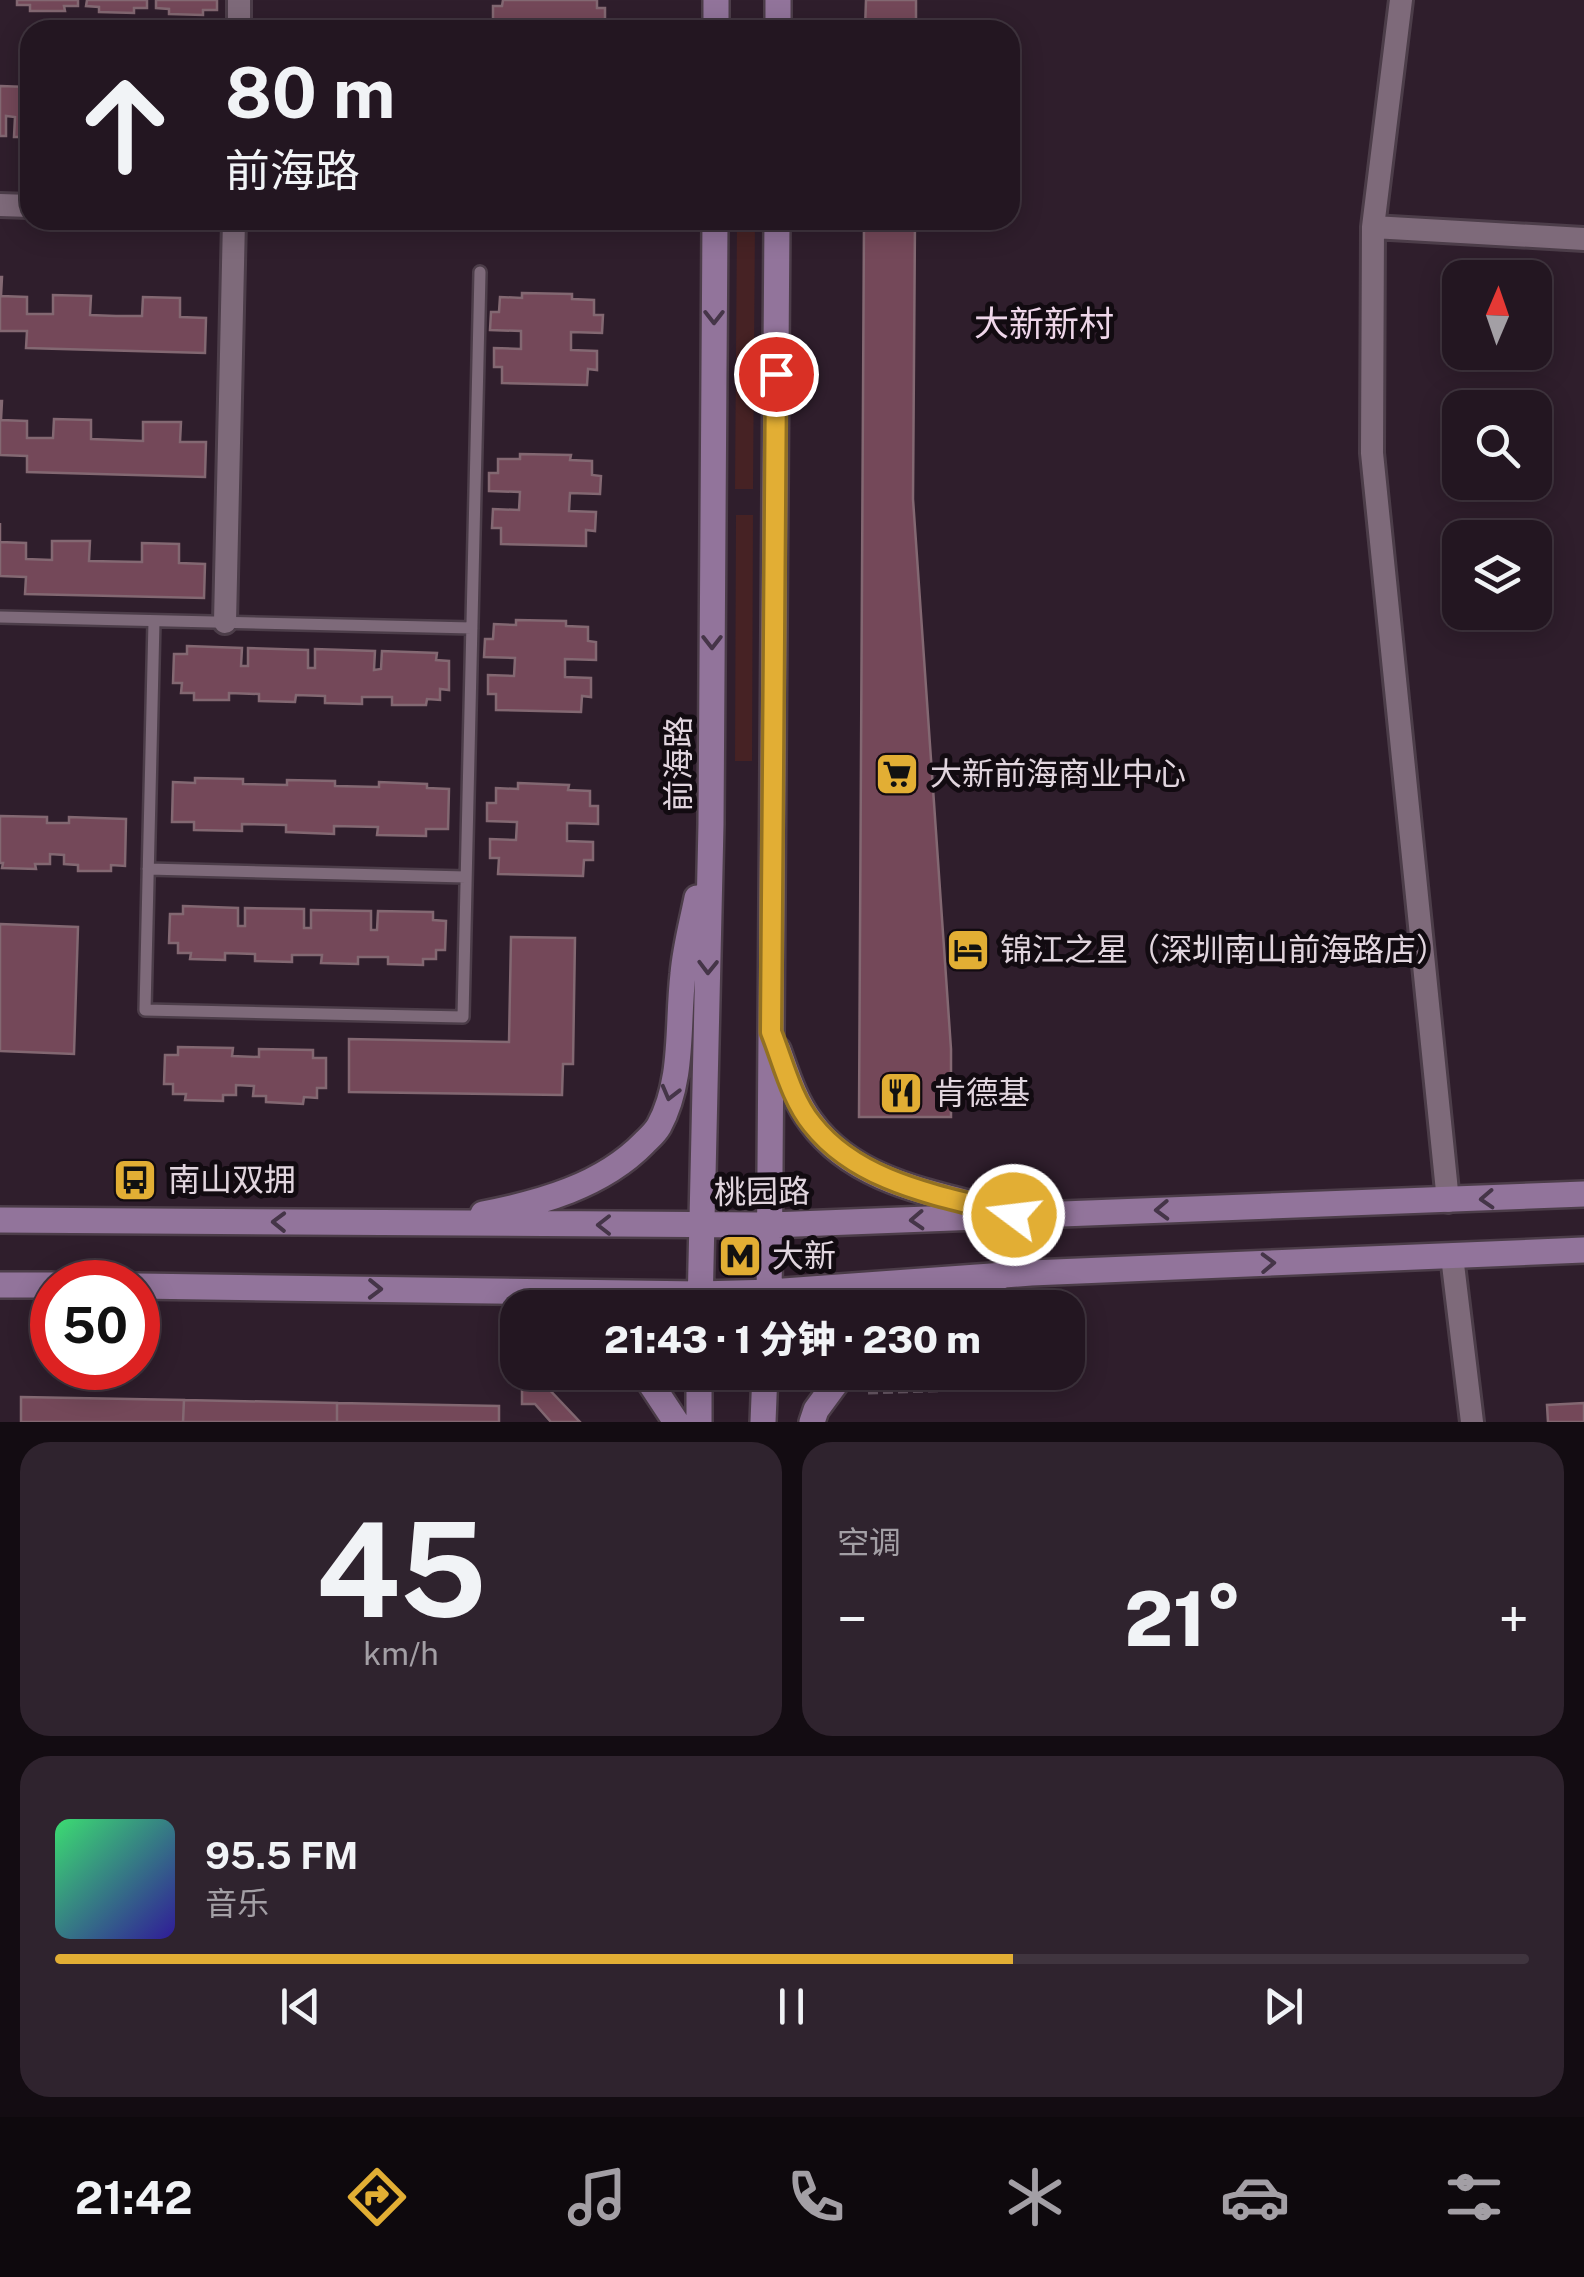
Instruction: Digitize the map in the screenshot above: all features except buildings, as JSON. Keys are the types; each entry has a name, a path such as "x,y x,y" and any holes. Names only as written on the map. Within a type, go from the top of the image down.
{"main road":[{"name":"前海路","path":"700,1290 711,824 715,230"},
{"path":"770,1290 777,230"},
{"path":"435,1224 558,1194 606,1174 630,1158 658,1130 677,1066 683,972 711,824"},
{"path":"771,1032 796,1098 812,1124 842,1155 877,1175 1014,1215"},
{"name":"桃园路","path":"0,1220 771,1225 1584,1194"},
{"path":"867,1290 1031,1273 1584,1250"},
{"path":"983,1290 1031,1273"},
{"path":"0,1284 30,1285"},
{"path":"160,1286 500,1293"},
{"path":"440,1290 500,1299"},
{"path":"655,1390 676,1422"},
{"path":"699,1390 699,1422"},
{"path":"762,1422 764,1390"},
{"path":"812,1422 831,1390"}],"street":[{"path":"1400,0 1373,227 1372,453 1448,1201"},
{"path":"1373,227 1584,239"},
{"path":"225,622 234,230"},
{"path":"1452,1256 1472,1422"}],"lane":[{"path":"154,621 145,1010 463,1017 480,272"},
{"path":"0,618 472,628"},
{"path":"148,869 466,877"}],"path":[{"path":"868,1392 919,1390"}],"shaded area":[{"path":"737,230 755,230 753,489 735,489"},
{"path":"736,515 753,515 752,761 735,761"}],"place":[{"name":"大新前海商业中心","path":"897,774"},
{"name":"锦江之星（深圳南山前海路店）","path":"968,950"},
{"name":"肯德基","path":"901,1093"},
{"name":"南山双拥","path":"135,1180"},
{"name":"大新","path":"740,1256"}],"district":[{"name":"大新新村","path":"1044,324"}],"route":[{"path":"776,374 771,1032 796,1098 812,1124 842,1155 877,1175 920,1190 1014,1215"}]}
